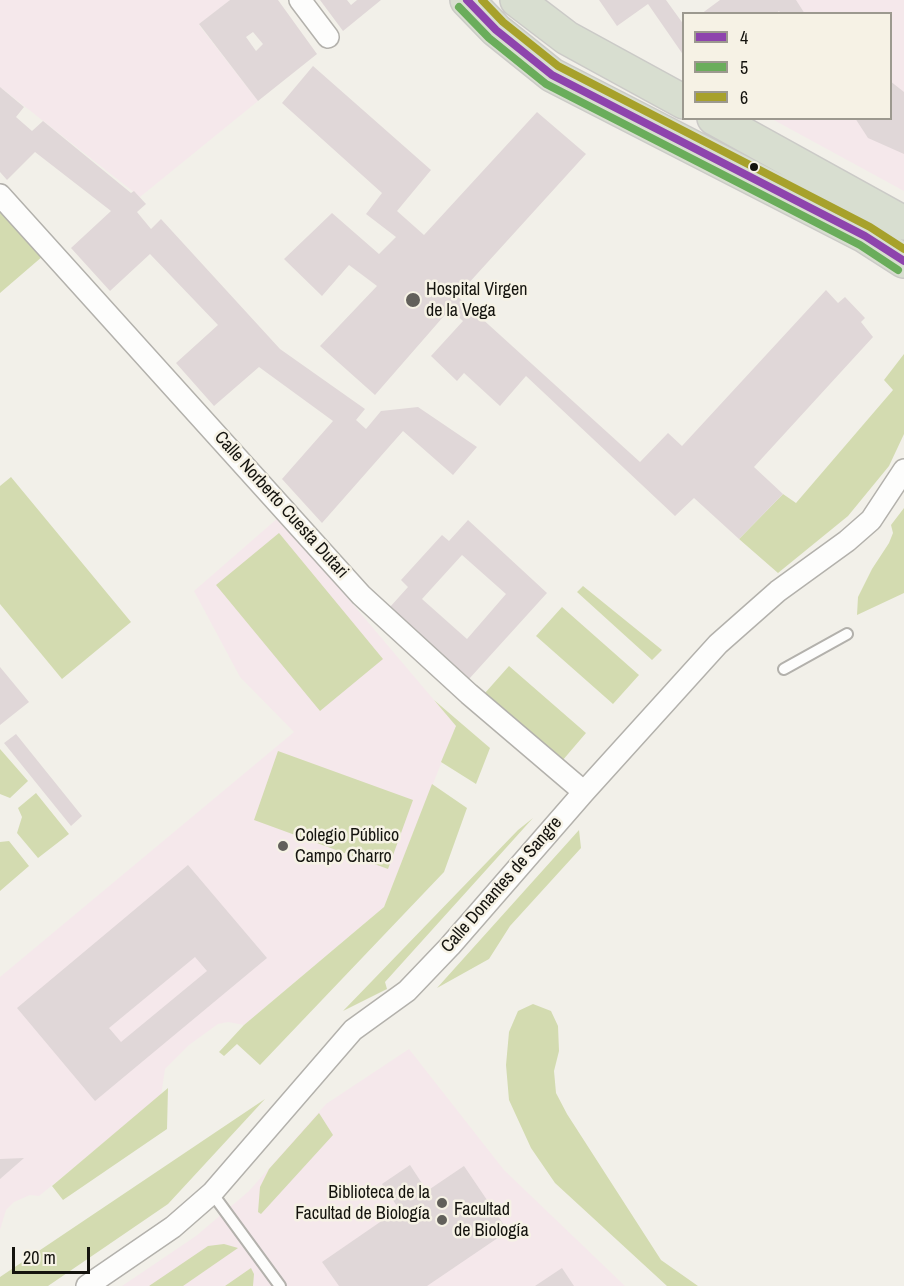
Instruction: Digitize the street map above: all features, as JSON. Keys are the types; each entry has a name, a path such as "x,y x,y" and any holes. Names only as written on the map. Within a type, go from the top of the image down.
{"highway":[{"path":"467,0 496,30 552,75 865,236 904,261"},
{"path":"517,0 567,38 682,101"},
{"path":"718,120 904,223"}],"street":[{"path":"300,0 328,37"},
{"name":"Calle Norberto Cuesta Dutari","path":"0,195 361,594 469,694 584,792"},
{"name":"Calle Donantes de Sangre","path":"87,1286 173,1227 212,1193 353,1030 407,991 450,946 584,792 739,624 778,591 848,541 871,520 904,470"}],"lane":[{"path":"784,669 847,634"},
{"path":"212,1193 280,1286"}],"shaded area":[{"path":"0,0 230,0 199,25 258,101 140,197 0,87"},
{"path":"794,0 904,0 904,191 774,120 892,120 892,12 776,12"},
{"name":"Colegio Público Campo Charro","path":"279,517 456,726 384,907 244,1025 228,1022 218,1024 189,1045 165,1069 161,1096 39,1196 30,1195 14,1202 6,1210 0,1230 0,977 294,732 240,677 194,591"},
{"path":"409,1049 504,1170 625,1286 122,1286 196,1236 249,1191 326,1104"}],"green space":[{"path":"0,209 43,256 0,293"},
{"path":"904,354 904,434 889,466 848,516 778,573 739,539 783,494 796,503 893,390 884,380"},
{"path":"11,477 131,622 62,679 0,604 0,486"},
{"path":"904,508 904,593 857,615 858,597 889,543 893,533 891,525"},
{"path":"279,533 383,659 320,711 216,585"},
{"path":"583,586 662,650 652,660 577,592"},
{"path":"562,607 639,675 613,704 536,636"},
{"path":"509,666 586,733 562,761 485,693"},
{"path":"434,700 490,748 476,784 441,762 456,726"},
{"path":"0,749 28,781 10,798 0,794"},
{"path":"278,751 413,800 388,869 254,820"},
{"path":"432,784 467,808 444,872 260,1065 237,1044 224,1056 219,1052 244,1025 384,907"},
{"path":"36,793 69,834 38,858 17,833 22,817 18,808"},
{"path":"533,818 385,982 387,989 343,1011 518,830"},
{"path":"579,830 581,848 510,926 489,959 437,988"},
{"path":"9,841 29,866 0,891 0,842"},
{"path":"533,1004 551,1011 558,1026 559,1051 554,1071 556,1093 567,1114 661,1260 698,1286 667,1286 555,1183 531,1148 509,1100 506,1065 509,1032 518,1011"},
{"path":"168,1088 167,1129 63,1200 52,1186"},
{"path":"265,1099 168,1204 48,1286 0,1286 0,1277"},
{"path":"319,1113 333,1135 261,1214 258,1212 260,1187 269,1169"},
{"path":"224,1244 238,1248 183,1286 149,1286 208,1246"},
{"path":"251,1268 254,1274 253,1286 225,1286"}],"building":[{"path":"230,0 278,0 317,54 258,101 199,24","holes":["253,32 263,44 256,51 246,37"]},
{"path":"320,0 347,0 351,5 357,0 381,0 343,31"},
{"path":"599,0 666,0 682,22 682,53 648,4 617,26"},
{"path":"720,0 796,0 804,12 779,11 704,12"},
{"name":"Hospital Virgen de la Vega","path":"313,66 431,170 397,211 424,235 537,112 586,154 457,296 640,462 668,433 682,446 826,290 838,303 845,297 865,318 861,322 873,337 754,467 783,494 739,539 694,498 675,516 526,376 500,406 464,373 457,381 431,356 463,321 450,309 375,395 320,346 377,286 349,265 322,296 284,259 332,213 379,254 396,237 366,214 382,193 282,103"},
{"path":"892,83 904,92 904,154 868,138 856,120 892,120"},
{"path":"0,87 24,107 16,117 32,131 43,121 131,193 134,191 146,204 137,212 151,229 161,219 280,349 365,409 356,420 366,429 381,411 418,407 477,447 453,475 403,431 322,523 282,479 333,421 259,367 214,406 176,363 218,325 150,254 110,291 71,248 111,211 35,152 7,180 0,172"},
{"path":"468,520 547,593 469,679 390,607 408,587 401,580 442,535 449,541","holes":["462,555 506,594 467,639 422,599"]},
{"path":"0,667 29,702 0,725"},
{"path":"16,734 82,816 71,826 4,743"},
{"path":"188,865 267,958 95,1101 17,1008","holes":["195,957 207,971 121,1042 109,1028"]},
{"path":"24,1158 0,1179 0,1159"},
{"name":"Facultad de Biología","path":"410,1165 427,1191 464,1166 508,1231 427,1286 339,1286 322,1262 399,1209 382,1184"},
{"path":"562,1268 574,1286 535,1286"}],"transit line":[{"name":"4","path":"467,0 496,30 552,75 865,236 904,261"},
{"name":"6","path":"482,0 503,22 558,66 870,227 904,249"},
{"name":"5","path":"459,7 489,38 546,84 860,245 898,270"}],"place":[{"name":"Hospital Virgen de la Vega","path":"413,300"},
{"name":"Colegio Público Campo Charro","path":"283,846"},
{"name":"Biblioteca de la Facultad de Biología","path":"442,1203"},
{"name":"Facultad de Biología","path":"442,1220"}]}
